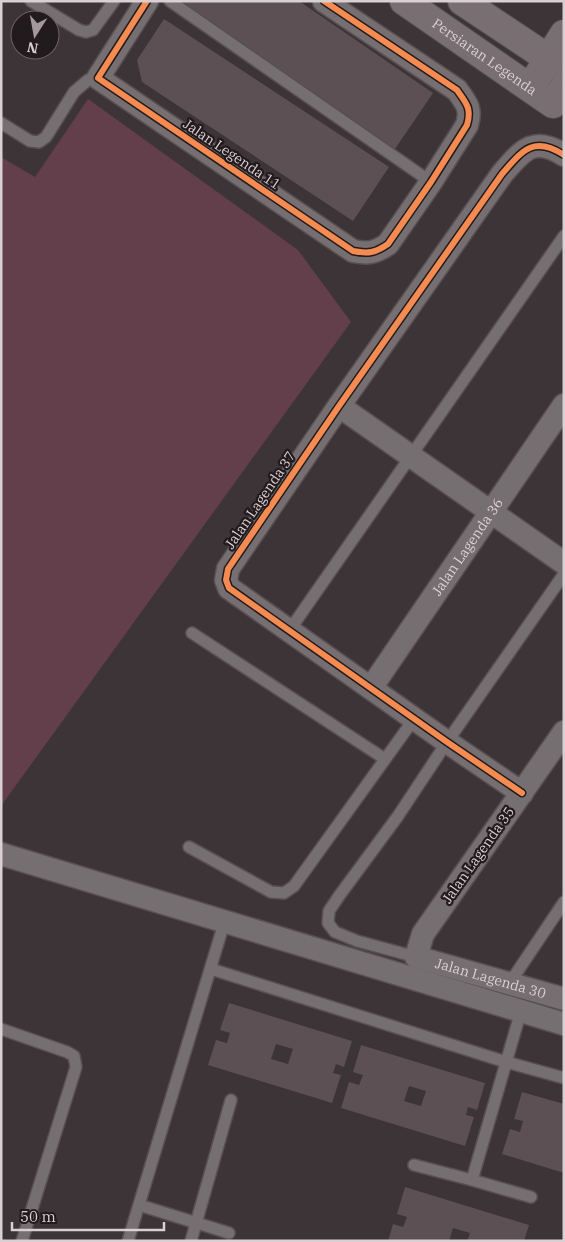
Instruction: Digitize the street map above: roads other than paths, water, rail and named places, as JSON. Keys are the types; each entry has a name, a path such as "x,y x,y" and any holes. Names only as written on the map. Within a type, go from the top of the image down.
{"street":[{"path":"324,1 457,90 468,106 470,115 467,125 431,182"},
{"name":"Persiaran Legenda","path":"404,1 530,88 560,101"},
{"path":"462,1 556,64"},
{"path":"98,78 144,2"},
{"path":"530,88 556,64 564,34"},
{"name":"Jalan Legenda 11","path":"98,78 353,251 371,253 388,244 431,182"},
{"name":"Jalan Lagenda 37","path":"522,793 229,588 226,580 228,569 339,406 502,174 519,154 528,148 547,146 564,155"},
{"path":"339,406 564,563"},
{"name":"Jalan Lagenda 36","path":"371,688 564,406"},
{"name":"Jalan Lagenda 35","path":"416,957 423,934 564,732"},
{"path":"1,854 225,920 564,1024"},
{"name":"Jalan Lagenda 30","path":"416,957 564,999"}],"lane":[{"path":"31,1 78,30 86,32 93,30 114,1"},
{"path":"170,1 431,182"},
{"path":"1,123 30,141 39,142 46,137 74,92 88,80 98,78"},
{"path":"289,631 564,236"},
{"path":"416,957 358,941 334,932 328,923 329,911 338,896 398,816 564,574"},
{"path":"192,633 385,759"},
{"path":"189,847 271,892 284,893 294,886 414,719"},
{"path":"509,984 564,902"},
{"path":"128,1241 225,920"},
{"path":"211,969 506,1062 564,1078"},
{"path":"472,1180 521,1011"},
{"path":"1,1030 67,1052 74,1056 76,1067 22,1241"},
{"path":"191,1241 230,1100"},
{"path":"414,1165 531,1197"},
{"path":"139,1204 229,1233"}]}
